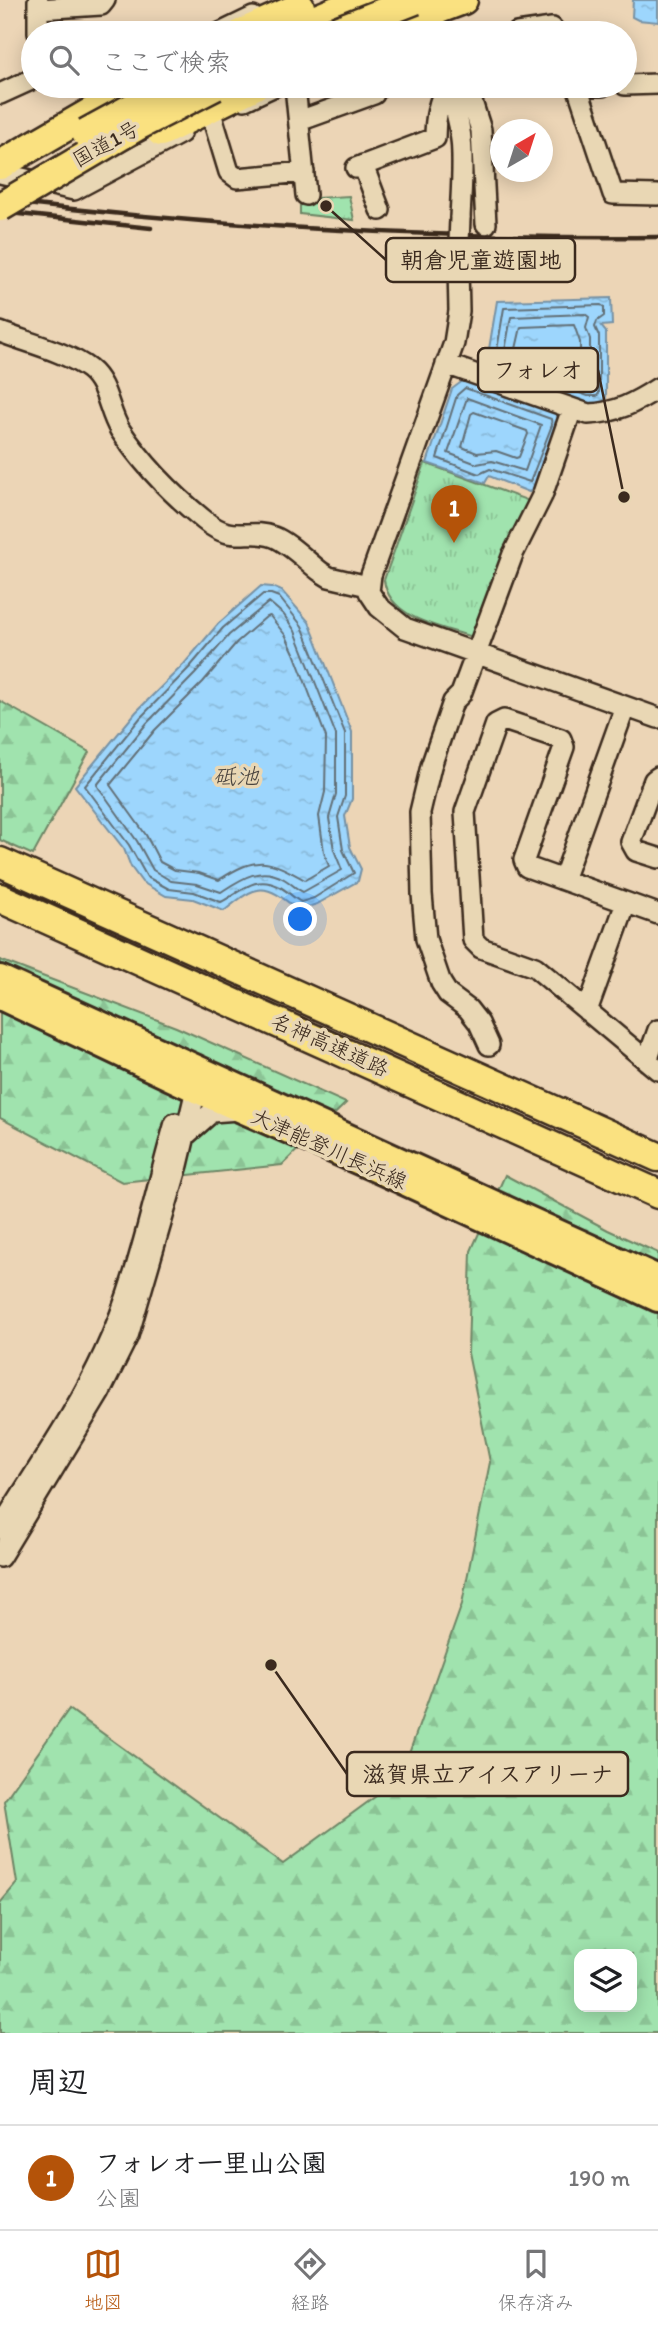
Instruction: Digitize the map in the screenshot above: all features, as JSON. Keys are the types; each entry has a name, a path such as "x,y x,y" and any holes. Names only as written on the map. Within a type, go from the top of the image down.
{"highway":[{"path":"268,21 313,0"},
{"path":"312,21 362,0"},
{"path":"362,21 415,0"},
{"path":"402,21 463,0"},
{"path":"0,165 110,98"},
{"name":"国道1号","path":"0,185 149,98"},
{"name":"国道1号","path":"0,207 139,125 192,98"},
{"path":"0,225 161,132 230,98"},
{"name":"名神高速道路","path":"0,862 658,1157"},
{"name":"名神高速道路","path":"0,898 658,1194"},
{"path":"0,914 247,1007"}],"main road":[{"name":"大津能登川長浜線","path":"0,978 195,1081 242,1110 658,1299"},
{"name":"大津能登川長浜線","path":"0,997 658,1278"}],"street":[{"path":"38,4 101,5 106,0"},
{"path":"245,21 289,0"},
{"path":"0,94 21,84"},
{"path":"637,85 658,84"},
{"path":"0,155 107,98"},
{"path":"0,173 74,190 250,98"},
{"path":"296,98 306,195"},
{"path":"299,121 363,98"},
{"path":"380,210 359,166 435,138 440,98"},
{"path":"452,98 462,135 458,324 368,586 373,599 405,628 658,718"},
{"path":"471,98 481,130 486,224"},
{"path":"581,98 613,194 658,195"},
{"path":"212,116 229,172 237,178 304,172"},
{"path":"0,332 78,362 91,371 102,384 119,428 131,444 175,495 206,522 221,532 235,535 276,537 329,577 368,586"},
{"path":"446,364 588,414 621,410 658,388"},
{"path":"489,1045 479,1023 468,1009 448,994 441,984 432,961 426,939 422,894 420,812 431,766 453,702 461,694 478,654 513,554 542,496 572,409"},
{"path":"563,880 625,707"},
{"path":"652,1066 535,967 481,948 473,940 465,812 496,724 505,720 561,739 564,747 524,860 527,867 658,914"},
{"path":"658,776 654,780 631,842 636,850 658,858"},
{"path":"587,1011 626,903"},
{"path":"652,1066 658,1030"},
{"path":"0,1557 100,1392 128,1336 185,1136 195,1081"},
{"path":"0,1529 87,1385 108,1344 195,1081"},
{"path":"185,1136 212,1112 242,1110"}],"green space":[{"path":"349,196 354,220 300,214 300,199"},
{"path":"425,463 535,503 477,635 469,636 430,624 405,612 388,593 384,580"},
{"path":"0,701 89,752 33,855 0,840"},
{"path":"0,960 176,1027 346,1103 282,1165 122,1182 0,1118"},
{"path":"505,1175 608,1230 658,1253 658,2033 0,2033 0,1903 17,1883 4,1801 69,1709 283,1864 383,1791 405,1765 462,1604 490,1462 468,1353 471,1251"}],"water":[{"path":"633,0 658,0 658,22 632,17"},
{"path":"611,298 612,325 601,326 606,332 606,398 602,403 587,403 486,367 497,301"},
{"path":"464,380 556,413 560,423 537,486 529,492 489,476 485,483 427,463 452,389"},
{"name":"砥池","path":"261,586 282,591 309,622 352,732 352,799 345,816 350,847 361,869 358,881 317,904 298,910 277,894 261,890 245,895 224,911 193,899 166,896 142,882 131,867 124,849 75,786 136,712 184,664 218,624"}],"railway":[{"path":"0,201 164,218 329,230 493,236 658,237"},
{"path":"0,212 151,228"}],"place":[{"name":"朝倉児童遊園地","path":"326,206"},
{"name":"フォレオ","path":"624,497"},
{"name":"フォレオ一里山公園","path":"454,543"},
{"name":"滋賀県立アイスアリーナ","path":"271,1665"}]}
